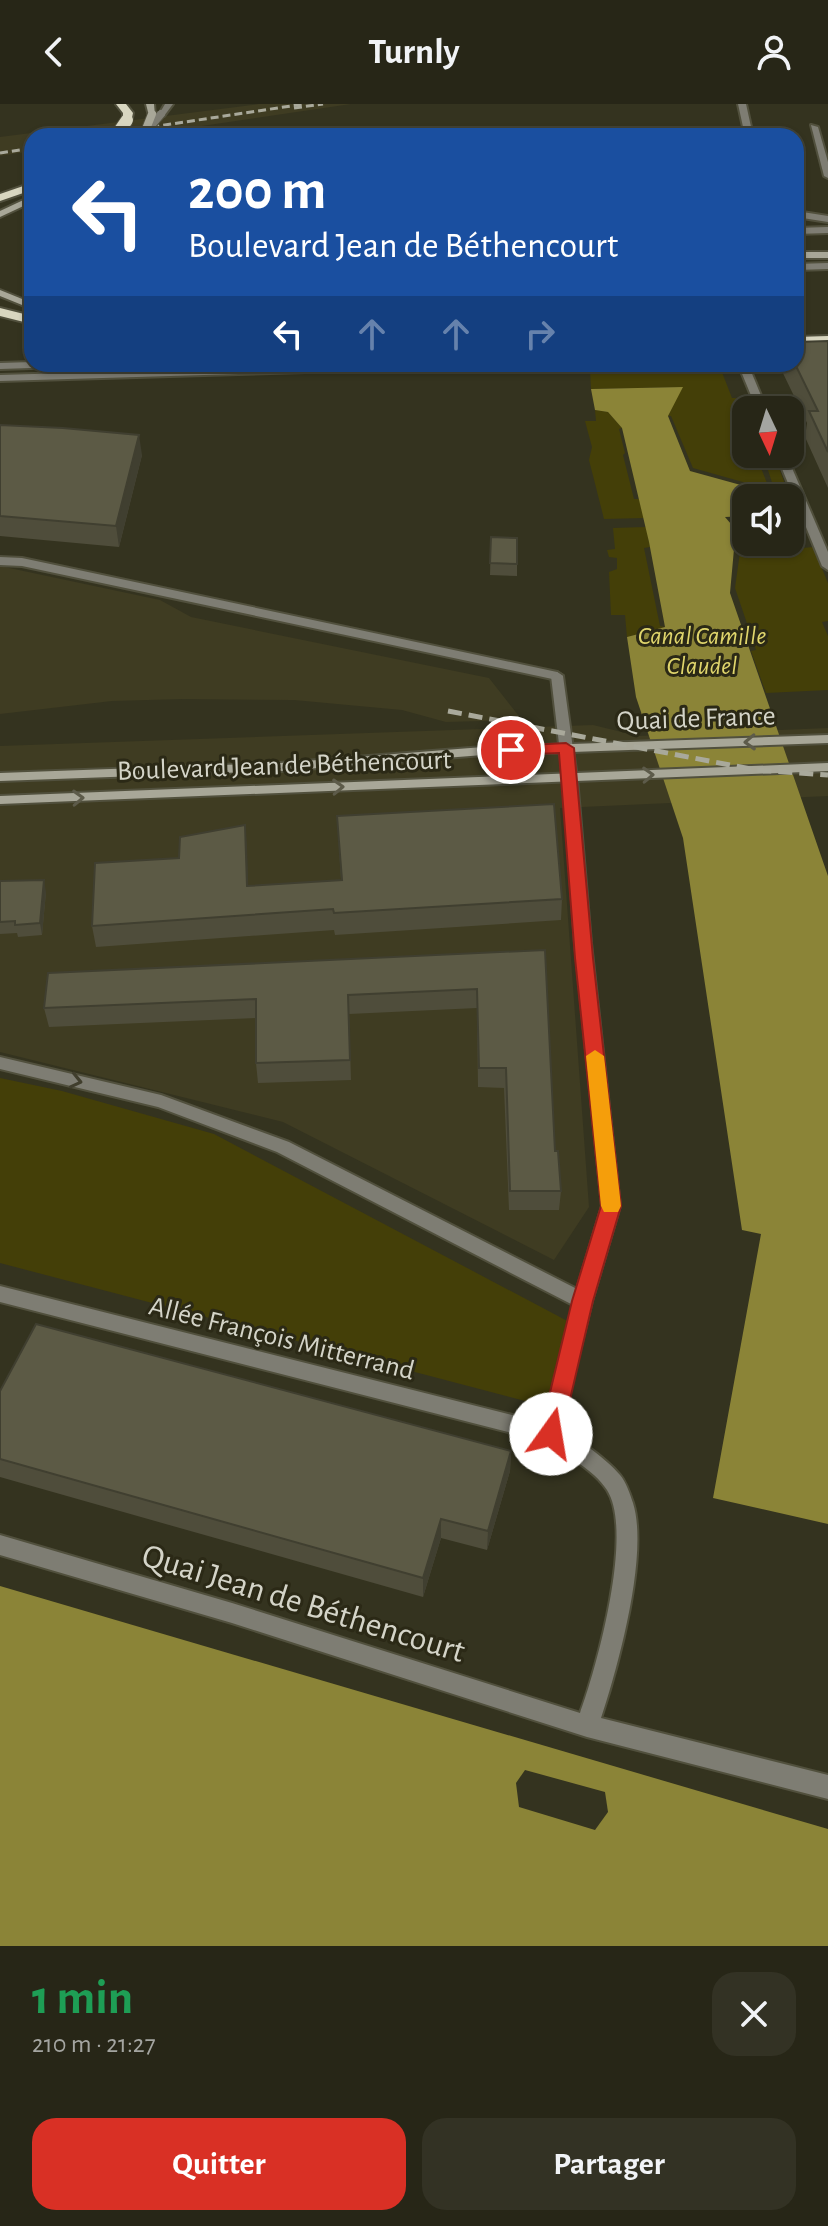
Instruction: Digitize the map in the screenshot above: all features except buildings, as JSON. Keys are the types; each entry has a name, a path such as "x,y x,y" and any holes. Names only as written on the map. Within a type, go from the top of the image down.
{"highway":[{"path":"121,104 128,113 122,128"},
{"path":"0,198 24,189"},
{"path":"0,312 24,318"},
{"path":"804,341 828,340"}],"main road":[{"path":"148,128 157,114 150,104"},
{"path":"0,214 24,203"},
{"path":"804,255 828,255"},
{"path":"0,293 24,303"},
{"name":"Quai de France","path":"566,748 828,739"},
{"name":"Boulevard Jean de Béthencourt","path":"0,777 280,767 566,748"},
{"name":"Quai de France","path":"570,778 828,767"},
{"name":"Boulevard Jean de Béthencourt","path":"0,800 570,778"}],"street":[{"path":"157,114 169,104"},
{"path":"742,104 747,128"},
{"path":"814,127 828,176"},
{"path":"804,215 828,219"},
{"path":"804,231 828,230"},
{"path":"804,267 828,266"},
{"path":"0,366 24,365"},
{"path":"0,378 205,372"},
{"path":"746,372 756,396"},
{"path":"787,468 828,566"},
{"path":"0,561 22,562 557,676 570,778 584,958 611,1206 583,1301 551,1434 615,1484 626,1521 618,1618 600,1692 587,1726"},
{"path":"0,1063 161,1101 283,1147 583,1301"},
{"name":"Allée François Mitterrand","path":"0,1294 551,1434"},
{"name":"Quai Jean de Béthencourt","path":"0,1545 232,1613 587,1726 828,1787"}],"shaded area":[{"path":"259,104 351,104 188,128 71,128"},
{"path":"24,134 24,152 0,156 0,137"},
{"path":"590,372 722,372 732,398 732,468 761,468 767,484 750,484 693,468 671,416 668,416 682,387 591,389"},
{"path":"595,410 608,412 622,428 619,429 623,455 634,499 639,499 644,518 604,519 589,460 592,447 585,421 596,421"},
{"path":"767,468 779,468 785,484 772,484"},
{"path":"646,527 650,547 644,548 660,626 665,627 627,637 625,615 611,615 609,572 617,569 617,558 609,557 607,550 615,549 613,528"},
{"path":"813,547 828,583 828,621 822,622 828,636 828,690 766,693 751,651 756,650 735,588 739,556 804,556 804,548"},
{"path":"0,566 160,600 191,617 489,678 522,720 446,722 402,710 294,700 112,701 0,714"},
{"path":"593,725 638,736 828,728 828,796 560,808 589,1207 554,1260 283,1122 0,1052 0,746"},
{"path":"0,1078 62,1091 214,1134 573,1324 570,1394 549,1403 525,1401 0,1263"}],"water":[{"name":"Canal Camille Claudel","path":"683,387 668,416 690,471 737,484 732,484 732,517 725,517 732,528 730,593 828,876 828,1524 713,1498 761,1234 742,1230 683,838 636,697 627,637 665,627 649,542 622,428 608,412 595,410 591,389"},
{"path":"0,1586 828,1829 828,1946 0,1946"}],"pier":[{"path":"525,1770 605,1792 608,1812 595,1830 519,1807 516,1783"}],"railway":[{"path":"145,128 304,104"},
{"path":"294,108 323,104"},
{"path":"0,153 24,149"},
{"path":"448,711 756,770 828,775"}],"slow traffic":[{"path":"595,1056 611,1206"}],"route":[{"path":"511,750 566,748 584,958 611,1206 583,1301 551,1434"}]}
